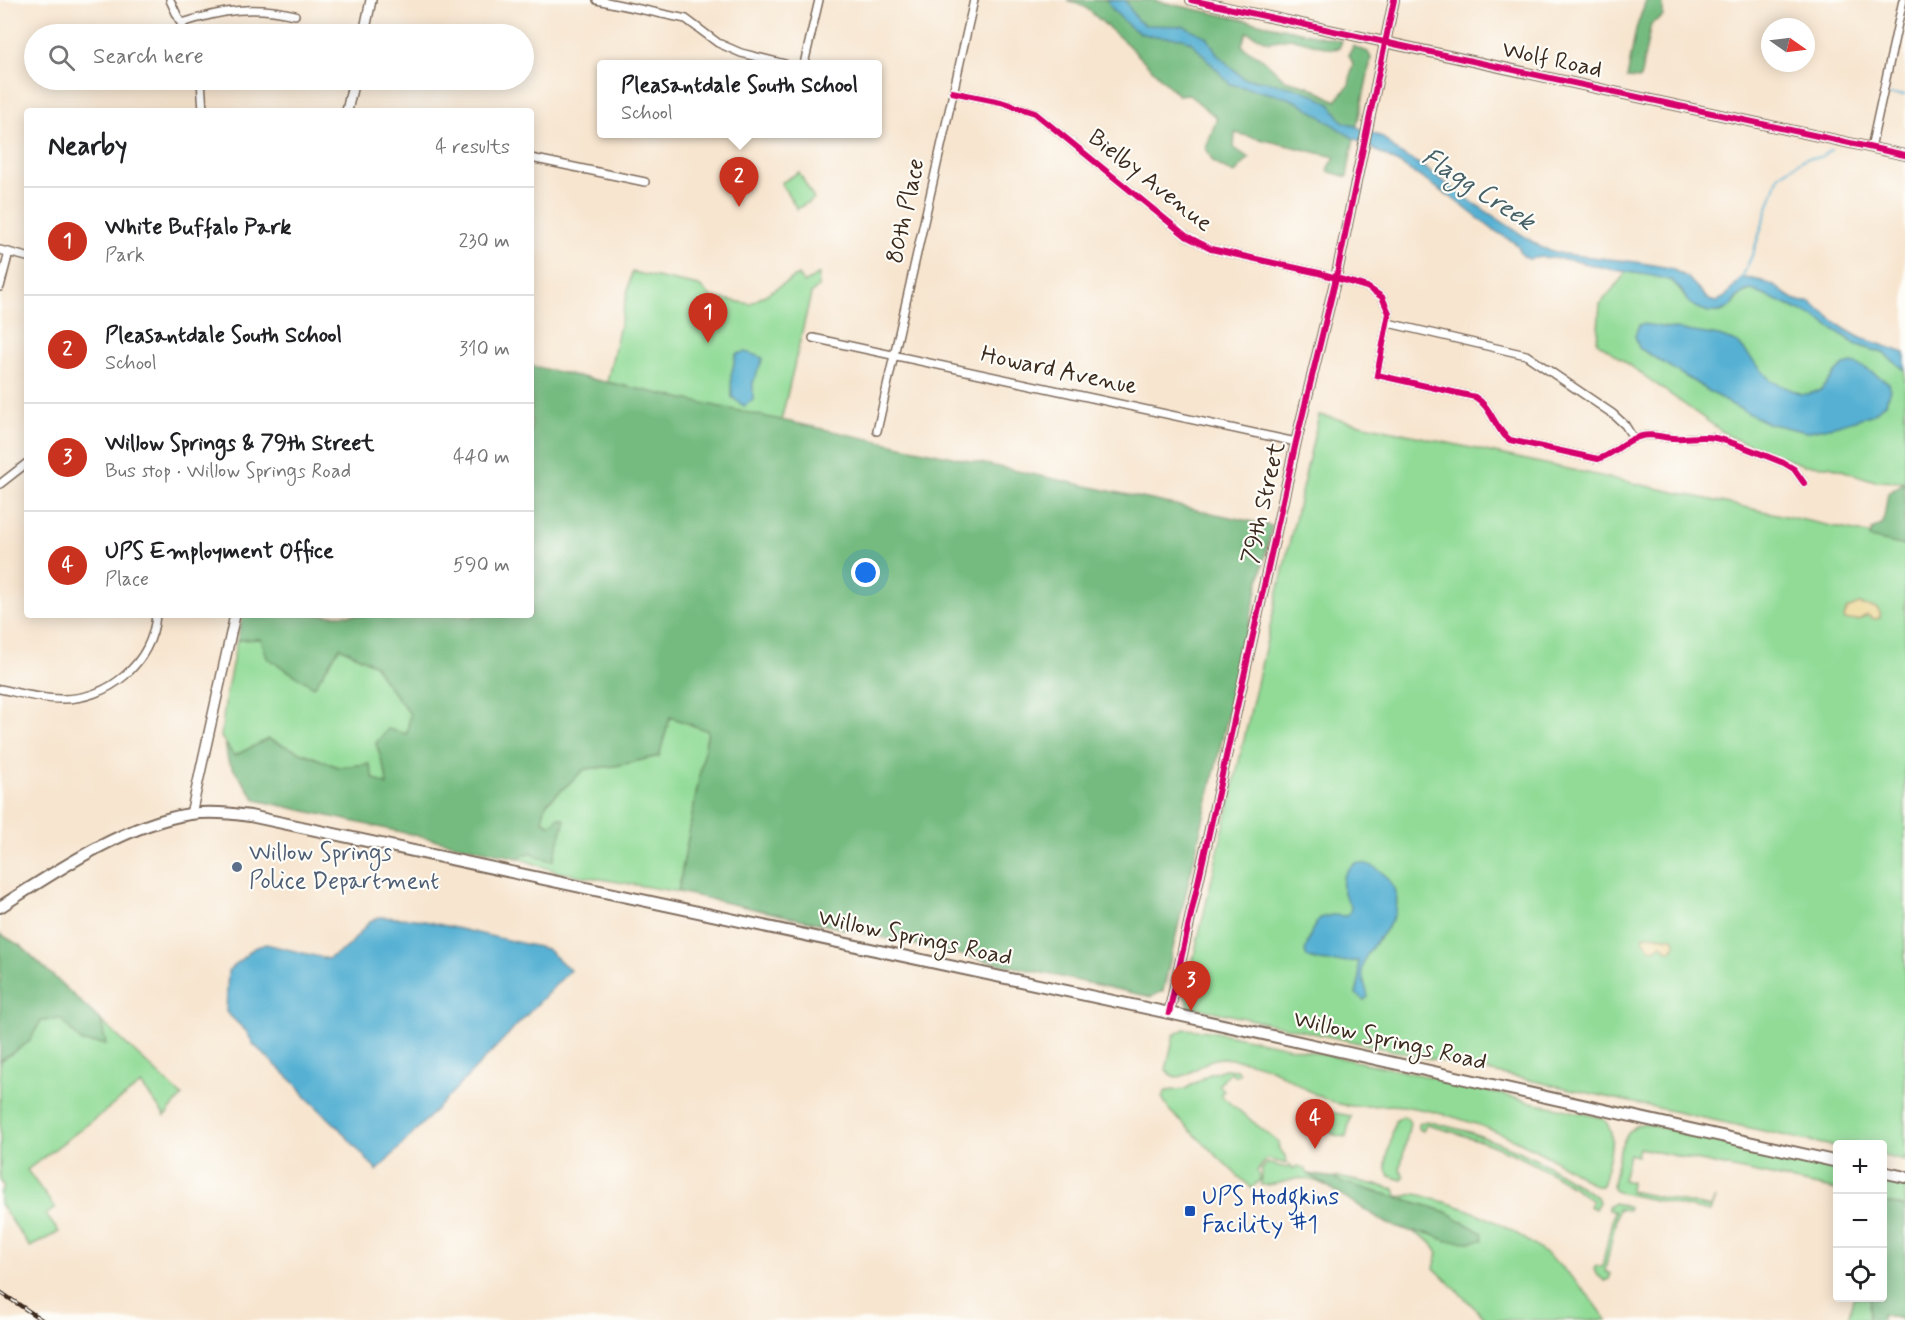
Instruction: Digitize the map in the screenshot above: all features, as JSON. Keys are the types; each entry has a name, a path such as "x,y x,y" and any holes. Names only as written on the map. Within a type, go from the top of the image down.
{"main road":[{"name":"Willow Springs Road","path":"0,907 52,874 116,839 154,823 191,814 223,812 267,819 1169,1013 1833,1161"},
{"path":"1887,1173 1905,1177"}],"street":[{"path":"170,0 182,23 233,9 269,9 295,15"},
{"path":"366,24 371,0"},
{"path":"597,0 686,19 718,43 741,53 769,60"},
{"path":"805,60 819,0"},
{"name":"80th Place","path":"877,431 974,0"},
{"name":"Wolf Road","path":"1191,0 1905,155"},
{"name":"79th Street","path":"1169,1013 1296,442 1336,278 1394,0"},
{"path":"1871,148 1903,0"},
{"path":"202,90 203,108"},
{"path":"348,108 352,90"},
{"name":"Bielby Avenue","path":"952,92 1001,102 1035,113 1186,236 1211,249 1336,278 1375,291 1386,304 1389,313 1388,323"},
{"path":"534,159 645,182"},
{"path":"0,250 24,256"},
{"path":"0,287 9,252"},
{"path":"1633,438 1625,425 1613,414 1526,355 1388,323 1377,375 1475,397 1486,406 1501,432 1510,440 1598,459 1604,458 1633,438 1649,434 1676,439 1698,436 1714,438 1784,464 1794,469 1804,483"},
{"name":"Howard Avenue","path":"813,338 1296,442"},
{"path":"0,484 24,465"},
{"path":"0,689 61,699 78,698 110,687 132,670 142,657 153,632 155,618"},
{"path":"191,814 234,618"}],"green space":[{"path":"1067,0 1152,0 1342,41 1339,48 1332,49 1290,38 1269,42 1247,32 1242,44 1244,48 1263,59 1285,80 1308,86 1336,101 1349,85 1353,64 1349,55 1353,46 1368,52 1371,58 1347,177 1327,171 1335,157 1235,133 1234,148 1249,158 1234,174 1213,162 1206,148 1217,118 1188,94 1178,95 1127,44 1085,7"},
{"path":"1646,0 1663,0 1663,16 1651,24 1640,79 1627,78 1636,29"},
{"path":"799,172 814,199 797,209 781,183"},
{"path":"632,272 699,286 712,297 750,304 798,275 804,283 819,274 818,287 811,294 781,421 607,382"},
{"path":"1627,272 1668,279 1691,303 1710,312 1727,309 1742,295 1752,290 1815,317 1857,345 1883,353 1905,370 1905,482 1875,481 1829,466 1804,465 1730,437 1597,342 1600,304"},
{"path":"534,367 1272,526 1163,991 1151,997 678,892 708,731 670,717 659,756 615,766 585,769 546,804 542,820 551,825 559,817 565,820 553,861 538,857 532,852 518,858 256,800 228,761 225,743 234,756 268,739 338,767 369,764 374,779 387,785 386,774 376,743 388,729 407,734 410,714 382,678 375,665 340,647 314,687 267,658 261,639 237,640 242,618 534,618"},
{"path":"1319,415 1905,542 1905,1161 1887,1157 1887,1140 1833,1140 1833,1146 1189,1006 1185,995"},
{"path":"1905,482 1905,546 1870,538 1872,530 1883,524 1888,493"},
{"path":"262,639 340,647 375,665 382,678 410,713 407,734 376,743 388,786 374,779 369,764 338,767 268,739 234,756 221,737 226,694 237,640"},
{"path":"670,717 708,730 678,892 558,872 518,858 532,852 538,857 551,825 541,820 546,804 585,769 615,766 659,756"},
{"path":"0,934 21,946 101,1021 106,1044 82,1042 61,1019 41,1021 29,1042 0,1061"},
{"path":"61,1019 82,1042 105,1044 101,1021 182,1096 165,1116 141,1084 27,1170 55,1208 46,1215 59,1232 30,1247 0,1204 0,1191 4,1188 0,1179 0,1061 28,1042 41,1021"},
{"path":"1184,1029 1211,1031 1455,1082 1599,1117 1606,1122 1611,1137 1610,1156 1603,1183 1601,1186 1595,1186 1550,1158 1480,1125 1403,1106 1352,1106 1335,1103 1275,1071 1249,1062 1216,1059 1186,1075 1173,1077 1166,1070 1174,1035"},
{"path":"1225,1069 1237,1070 1240,1073 1236,1076 1230,1072 1219,1085 1224,1090 1220,1095 1279,1143 1278,1147 1286,1157 1287,1164 1267,1159 1257,1171 1260,1180 1252,1188 1169,1110 1162,1097 1166,1091 1185,1089 1210,1074"},
{"path":"1312,1105 1351,1116 1346,1137 1335,1135 1325,1129 1317,1138 1301,1125 1304,1118 1307,1121 1315,1113"},
{"path":"1403,1116 1410,1123 1400,1169 1404,1177 1402,1180 1389,1176 1386,1163 1395,1121"},
{"path":"1426,1121 1470,1132 1519,1151 1548,1166 1597,1197 1599,1202 1595,1209 1589,1206 1592,1201 1573,1187 1534,1164 1493,1145 1426,1125 1423,1131 1419,1129 1419,1124"},
{"path":"1644,1123 1833,1165 1833,1189 1639,1148 1637,1156 1629,1154 1623,1180 1631,1182 1630,1191 1711,1208 1715,1198 1710,1212 1617,1192 1613,1185 1618,1158 1624,1140 1636,1127"},
{"path":"1267,1163 1287,1168 1290,1165 1293,1169 1297,1166 1305,1169 1308,1174 1339,1192 1317,1182 1300,1178 1261,1185 1261,1170"},
{"path":"1308,1174 1335,1178 1341,1182 1446,1212 1482,1233 1483,1240 1447,1241 1431,1234 1410,1231 1388,1224"},
{"path":"1887,1176 1905,1181 1905,1207 1887,1203"},
{"path":"1335,1178 1395,1189 1397,1196 1404,1197 1414,1194 1426,1196 1463,1208 1511,1230 1554,1260 1591,1298 1607,1320 1487,1320 1434,1268 1438,1253 1430,1241 1410,1231 1431,1234 1447,1241 1482,1233 1446,1212 1341,1182"},
{"path":"1614,1203 1629,1207 1628,1210 1618,1209 1605,1271 1611,1274 1605,1281 1596,1274 1594,1269 1596,1266 1602,1267 1614,1211 1608,1210 1608,1207"},
{"path":"1887,1203 1905,1207 1905,1320 1882,1314 1882,1320 1868,1320 1870,1302 1887,1302"},
{"path":"1852,1302 1870,1302 1868,1320 1848,1320"}],"sand":[{"path":"1859,604 1876,608 1880,612 1880,618 1874,619 1867,615 1858,620 1845,620 1847,609"},
{"path":"1644,936 1673,938 1676,943 1671,950 1667,950 1662,944 1655,949 1649,948 1643,939"}],"water":[{"path":"1107,0 1125,0 1137,20 1145,25 1184,26 1207,37 1218,55 1244,79 1259,80 1313,94 1330,104 1342,121 1382,137 1399,153 1419,164 1542,248 1563,254 1670,268 1687,277 1709,300 1716,302 1725,297 1741,278 1765,282 1796,300 1810,302 1859,337 1905,353 1905,370 1883,353 1857,345 1815,317 1752,290 1737,297 1730,307 1720,312 1709,312 1688,302 1672,281 1571,260 1542,257 1528,259 1521,254 1518,245 1400,164 1348,135 1302,104 1288,98 1230,84 1192,43 1183,38 1140,33 1130,27 1113,10"},
{"path":"1639,325 1719,336 1738,343 1771,381 1801,394 1821,390 1844,365 1853,363 1889,383 1886,403 1871,415 1806,432 1767,423 1725,401 1639,348 1635,336"},
{"path":"746,352 763,358 753,383 753,400 744,406 732,397 731,376 736,354"},
{"path":"1356,863 1372,866 1385,875 1394,889 1397,905 1391,922 1364,961 1363,975 1368,997 1364,1000 1356,994 1359,981 1358,961 1319,961 1307,957 1305,951 1312,930 1320,918 1332,915 1345,916 1350,912 1351,906 1343,889 1343,883 1346,872"},
{"path":"380,917 416,919 547,949 570,970 377,1171 300,1088 254,1045 246,1031 226,1012 228,971 254,948 266,944 328,959 348,947 370,921"}],"waterway":[{"path":"1889,95 1905,95"},
{"path":"1741,280 1753,253 1779,175 1806,158 1821,157 1831,150"}],"railway":[{"path":"0,1292 42,1320"}],"cycle path":[{"path":"1191,0 1905,155"},
{"path":"1169,1013 1296,442 1336,278 1394,0"},
{"path":"952,92 1001,102 1035,113 1186,236 1211,249 1319,273 1367,287 1382,297 1389,313 1377,375 1475,397 1481,401 1500,430 1510,440 1598,459 1630,440 1642,436 1710,437 1724,440 1784,463 1794,469 1804,483"}],"place":[{"name":"Pleasantdale South School","path":"739,207"},
{"name":"White Buffalo Park","path":"708,343"},
{"name":"Willow Springs Police Department","path":"237,867"},
{"name":"Willow Springs & 79th Street","path":"1191,1011"},
{"name":"UPS Employment Office","path":"1315,1149"},
{"name":"UPS Hodgkins Facility #1","path":"1190,1211"}],"water label":[{"name":"Flagg Creek","path":"1478,190"}]}
